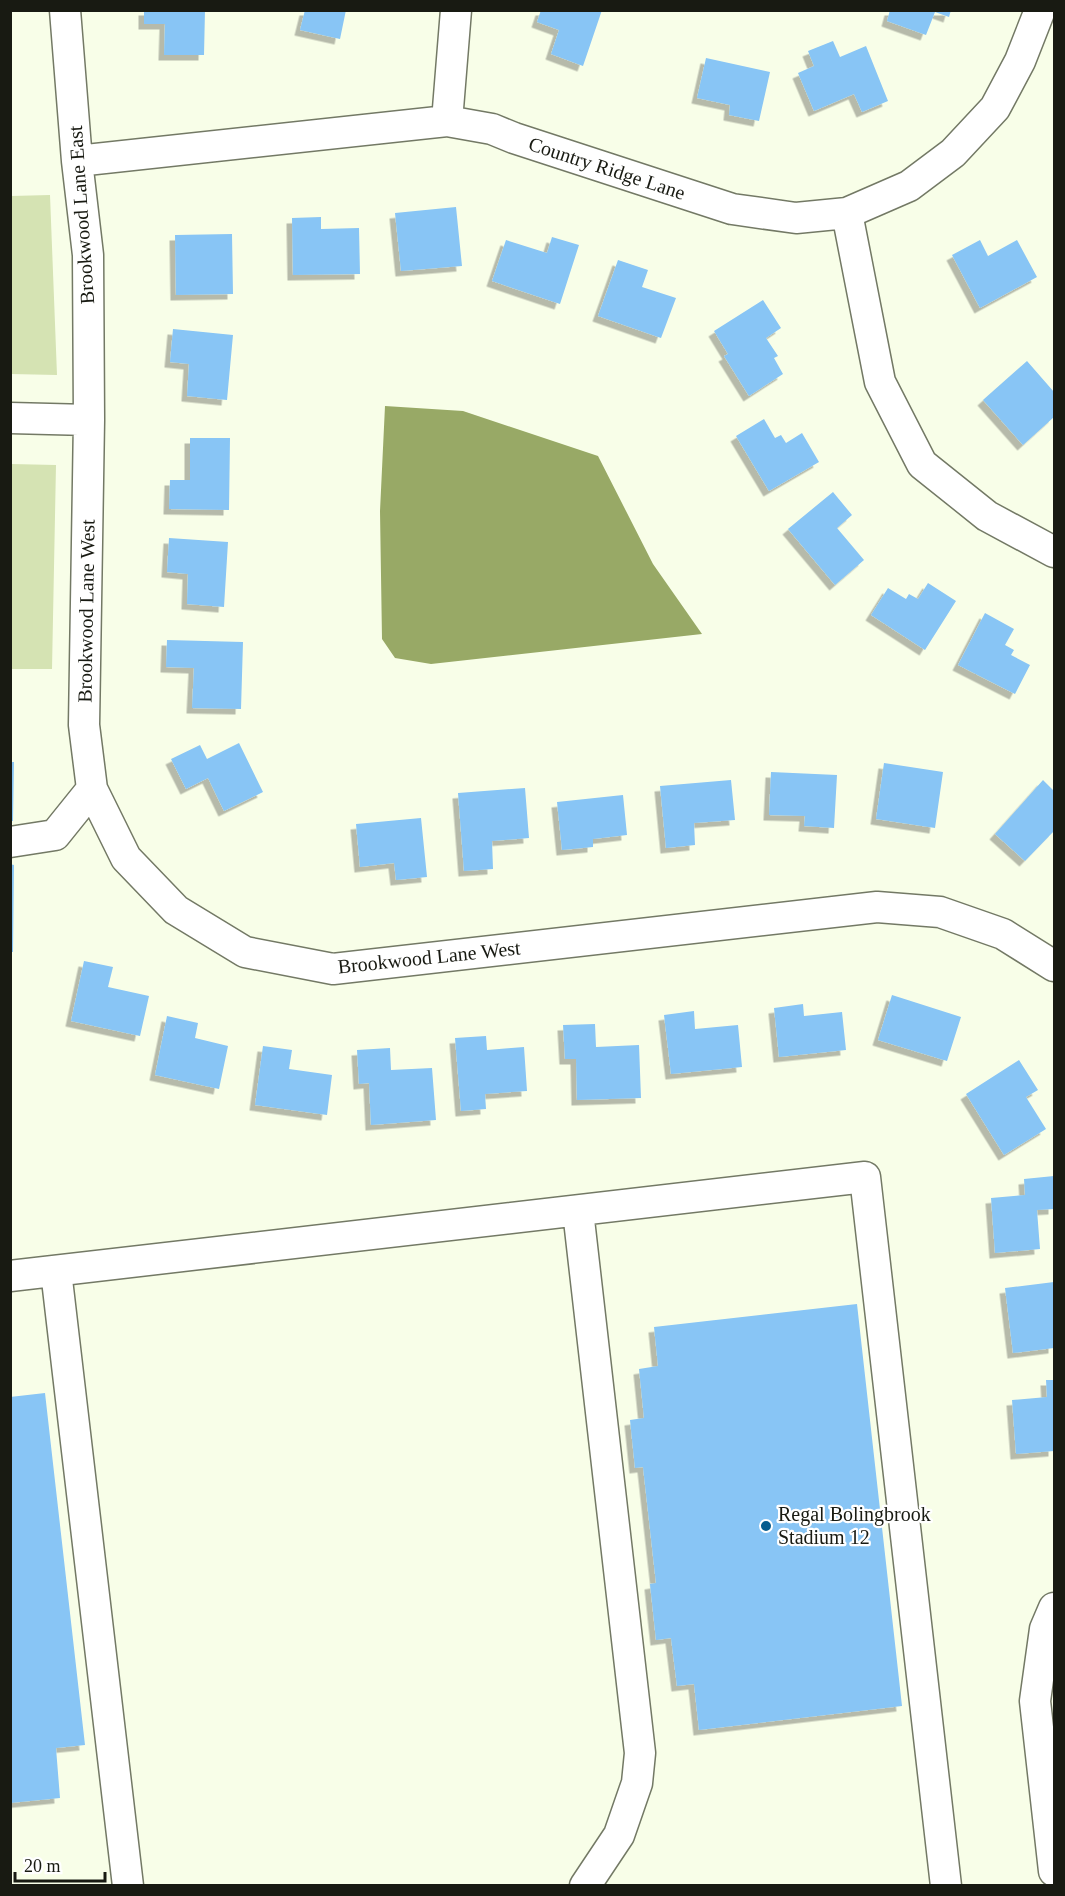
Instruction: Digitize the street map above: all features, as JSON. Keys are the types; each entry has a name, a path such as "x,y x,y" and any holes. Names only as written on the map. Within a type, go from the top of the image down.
{"street":[{"name":"Brookwood Lane East","path":"65,10 77,161 88,255 89,420"},
{"path":"447,121 456,10"},
{"name":"Country Ridge Lane","path":"77,161 447,121 492,129 732,209 796,218 847,213 909,186 953,153 995,108 1044,16"},
{"path":"847,213 879,382 922,464 987,516 1054,552"},
{"path":"10,418 89,420"},
{"name":"Brookwood Lane West","path":"89,420 84,725 92,789 126,858 176,910 245,952 333,969 877,907 940,912 1002,934 1054,966"},
{"path":"10,842 55,835 92,789"},
{"path":"10,1276 865,1177 946,1886"},
{"path":"578,1211 640,1753 637,1783 619,1835 585,1886"},
{"path":"56,1270 128,1886"},
{"path":"1054,1608 1045,1629 1035,1701 1054,1871"}],"shaded area":[{"path":"50,195 57,375 11,374 11,196"},
{"path":"385,406 463,411 598,456 653,564 702,634 431,664 395,658 382,639 380,511"},
{"path":"11,464 56,465 52,669 11,669"}],"building":[{"path":"144,10 205,10 204,55 164,55 165,24 144,24"},
{"path":"305,10 346,10 340,39 300,30"},
{"path":"541,10 602,10 583,66 551,54 559,30 537,22"},
{"path":"890,10 951,10 949,17 935,12 926,35 887,21"},
{"path":"833,41 840,57 866,46 888,101 862,112 854,94 814,111 798,73 814,66 808,51"},
{"path":"706,58 770,72 759,121 729,115 730,105 697,98"},
{"path":"456,207 462,266 401,271 395,213"},
{"path":"321,217 321,229 359,228 360,274 293,275 292,218"},
{"path":"232,234 233,294 176,295 175,235"},
{"path":"552,237 579,245 560,304 492,281 506,240 547,253"},
{"path":"980,240 988,256 1017,240 1037,277 980,308 952,255"},
{"path":"618,260 648,270 642,287 676,298 661,338 598,316"},
{"path":"763,300 781,328 766,338 778,356 774,358 783,374 749,396 724,356 728,354 714,331"},
{"path":"173,329 233,335 227,400 187,396 189,364 170,362"},
{"path":"1027,361 1054,392 1054,417 1023,445 983,400"},
{"path":"764,419 775,438 781,435 786,443 802,433 819,462 769,491 736,436"},
{"path":"190,438 230,438 229,510 169,509 170,480 190,480"},
{"path":"833,492 852,515 837,528 864,560 835,585 788,529"},
{"path":"169,538 228,542 224,607 187,604 188,574 167,572"},
{"path":"928,583 956,601 925,650 871,615 888,588 906,599 909,594 918,599"},
{"path":"985,613 1014,629 1005,645 1014,650 1011,655 1030,665 1015,694 958,665"},
{"path":"167,640 243,642 241,709 192,708 194,668 166,667"},
{"path":"239,743 263,792 224,811 208,778 186,789 171,759 200,745 207,759"},
{"path":"10,762 14,762 13,821 10,821"},
{"path":"884,763 943,772 935,828 876,819"},
{"path":"771,772 837,775 834,828 804,826 805,816 769,815"},
{"path":"731,780 735,820 694,823 695,845 666,848 660,786"},
{"path":"1043,780 1054,791 1054,831 1025,861 995,834"},
{"path":"525,788 529,838 492,841 493,869 464,871 458,793"},
{"path":"623,795 627,835 593,839 593,847 562,850 557,802"},
{"path":"421,818 427,877 396,880 394,863 360,867 356,824"},
{"path":"10,864 14,865 13,952 10,952"},
{"path":"84,961 113,967 108,987 149,996 140,1036 71,1021"},
{"path":"892,995 961,1017 947,1061 878,1040"},
{"path":"803,1004 804,1016 842,1012 846,1050 779,1057 774,1008"},
{"path":"694,1011 695,1029 738,1025 742,1067 671,1074 664,1015"},
{"path":"167,1016 198,1023 195,1038 228,1046 219,1089 155,1075"},
{"path":"595,1024 596,1047 639,1045 641,1098 577,1100 576,1059 565,1059 563,1025"},
{"path":"486,1036 487,1050 524,1047 527,1091 485,1094 486,1109 461,1111 455,1038"},
{"path":"263,1046 292,1050 289,1069 332,1075 327,1115 255,1105"},
{"path":"390,1048 391,1070 432,1068 436,1120 371,1125 369,1083 359,1084 357,1050"},
{"path":"1019,1060 1038,1090 1026,1097 1046,1129 1004,1155 966,1094"},
{"path":"1054,1176 1054,1209 1037,1210 1040,1249 995,1253 991,1198 1025,1195 1024,1179"},
{"path":"1054,1282 1054,1348 1013,1353 1005,1288"},
{"name":"Regal Bolingbrook Stadium 12","path":"857,1304 902,1706 699,1730 694,1684 677,1686 671,1638 656,1640 650,1584 656,1583 643,1467 635,1468 630,1420 644,1418 639,1369 658,1366 654,1327"},
{"path":"1046,1380 1054,1380 1054,1451 1016,1454 1012,1400 1047,1397"},
{"path":"45,1393 85,1745 56,1748 60,1798 10,1803 10,1397"}],"place":[{"name":"Regal Bolingbrook Stadium 12","path":"766,1526"}]}
